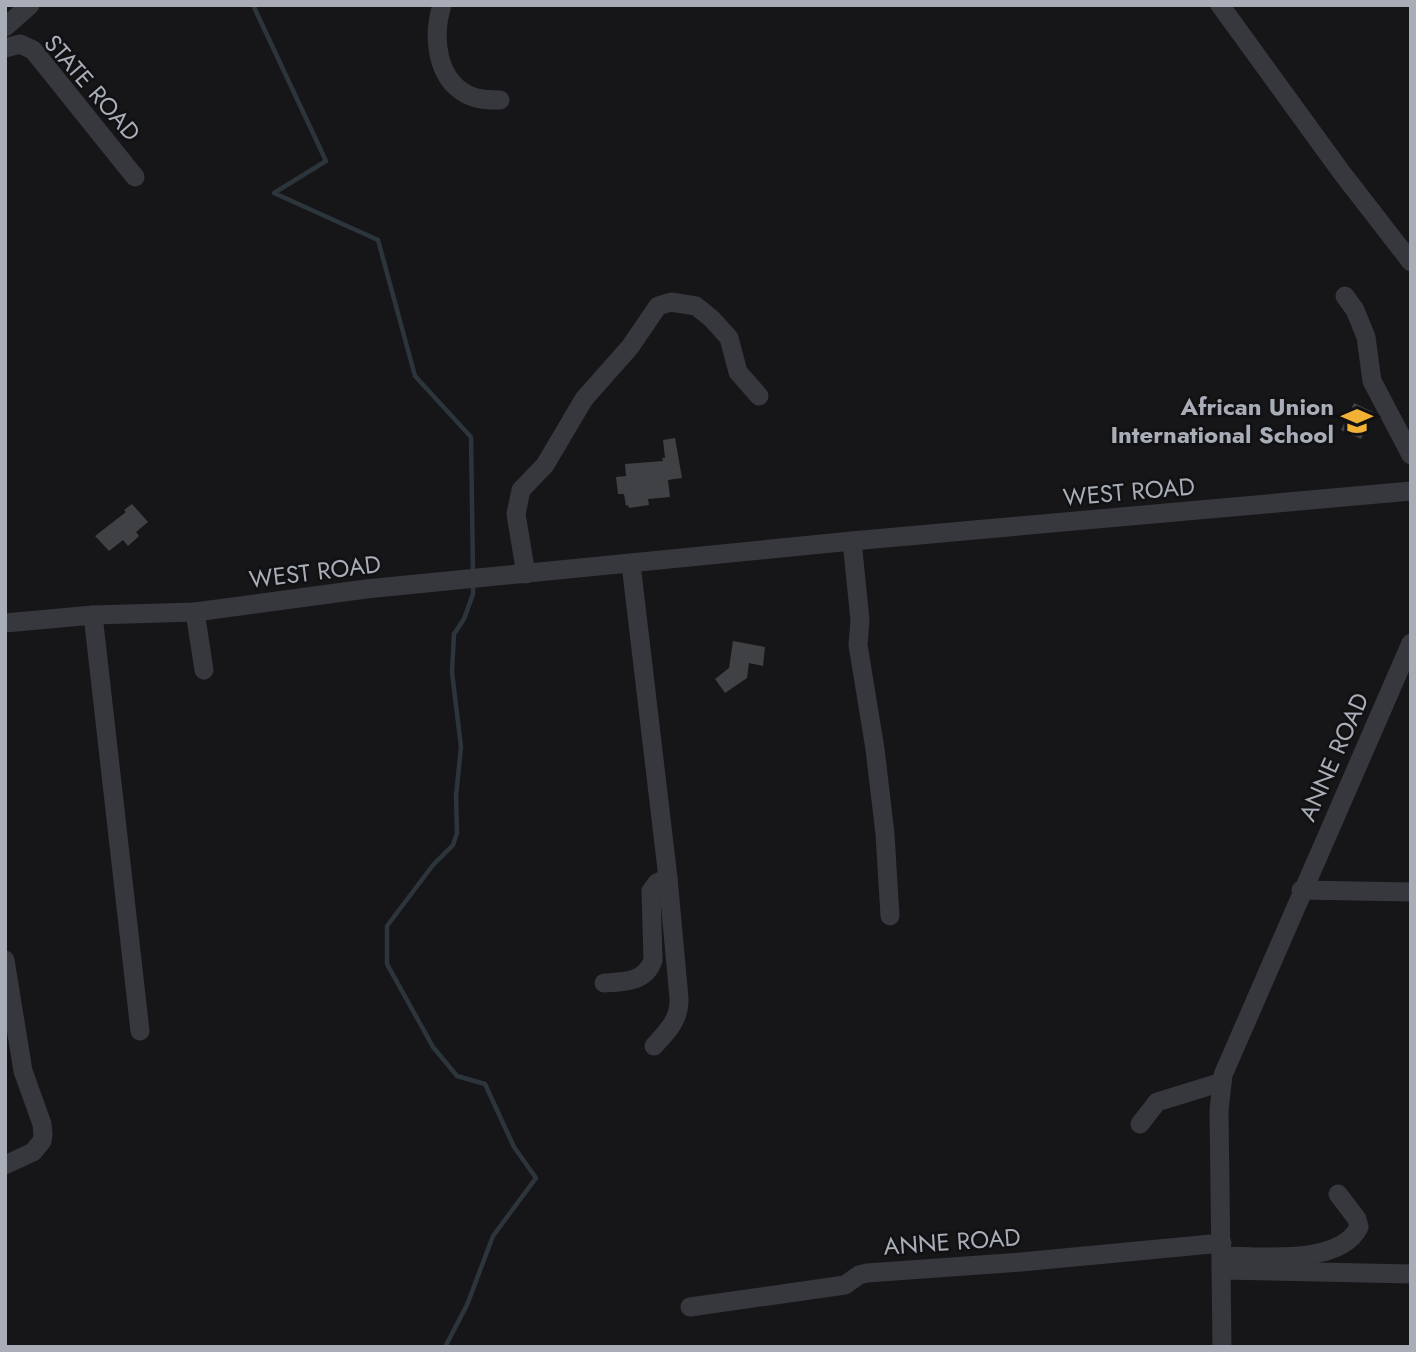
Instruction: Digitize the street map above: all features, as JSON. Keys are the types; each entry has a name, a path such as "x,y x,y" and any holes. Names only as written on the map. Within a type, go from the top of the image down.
{"street":[{"path":"5,27 30,5"},
{"path":"442,5 436,23 437,44 447,77 461,91 475,98 500,100"},
{"path":"1220,5 1342,173 1411,262"},
{"name":"STATE ROAD","path":"5,48 20,44 33,51 135,177"},
{"path":"1345,296 1355,310 1366,337 1372,381 1411,456"},
{"path":"526,574 516,514 521,490 545,465 584,398 630,347 658,306 671,302 696,306 712,319 729,338 738,372 759,396"},
{"name":"WEST ROAD","path":"5,623 93,615 195,612 303,596 852,541 1411,491"},
{"path":"852,541 860,620 858,645 878,773 890,916"},
{"path":"631,564 668,878 679,1007 673,1025 654,1046"},
{"path":"195,612 204,670"},
{"path":"93,615 141,1031"},
{"name":"ANNE ROAD","path":"1222,1347 1219,1110 1222,1082 1236,1042 1301,890 1411,643"},
{"path":"604,983 638,979 651,967 651,891 657,883 668,878"},
{"path":"1301,890 1411,892"},
{"path":"5,960 21,1064 42,1124 43,1135 39,1146 33,1152 5,1165"},
{"path":"1140,1124 1157,1102 1222,1082"},
{"path":"1222,1256 1314,1254 1332,1251 1346,1244 1354,1237 1359,1227 1357,1219 1338,1194"},
{"name":"ANNE ROAD","path":"690,1307 845,1285 867,1273 1021,1262 1222,1256 1411,1273"}],"building":[{"name":"African Union International School","path":"1354,403 1373,412 1361,439 1341,430"},
{"path":"675,438 682,478 668,480 670,497 648,499 649,505 629,508 626,506 624,494 618,494 616,477 626,476 625,464 663,461 663,440"},
{"path":"132,504 148,522 136,532 139,536 128,546 123,540 109,551 95,536 126,512 124,510"},
{"path":"733,641 765,647 763,666 749,663 747,678 725,693 715,679 729,668"}],"waterway":[{"path":"253,5 326,161 274,193 378,240 415,376 471,437 473,572"},
{"path":"445,1347 467,1305 493,1236 536,1178 514,1147 485,1084 457,1076 433,1047 387,964 387,926 433,865 453,845 457,833 456,796 461,747 452,672 454,634 464,619 473,594 473,585"}],"place":[{"name":"African Union International School","path":"1357,421"}]}
